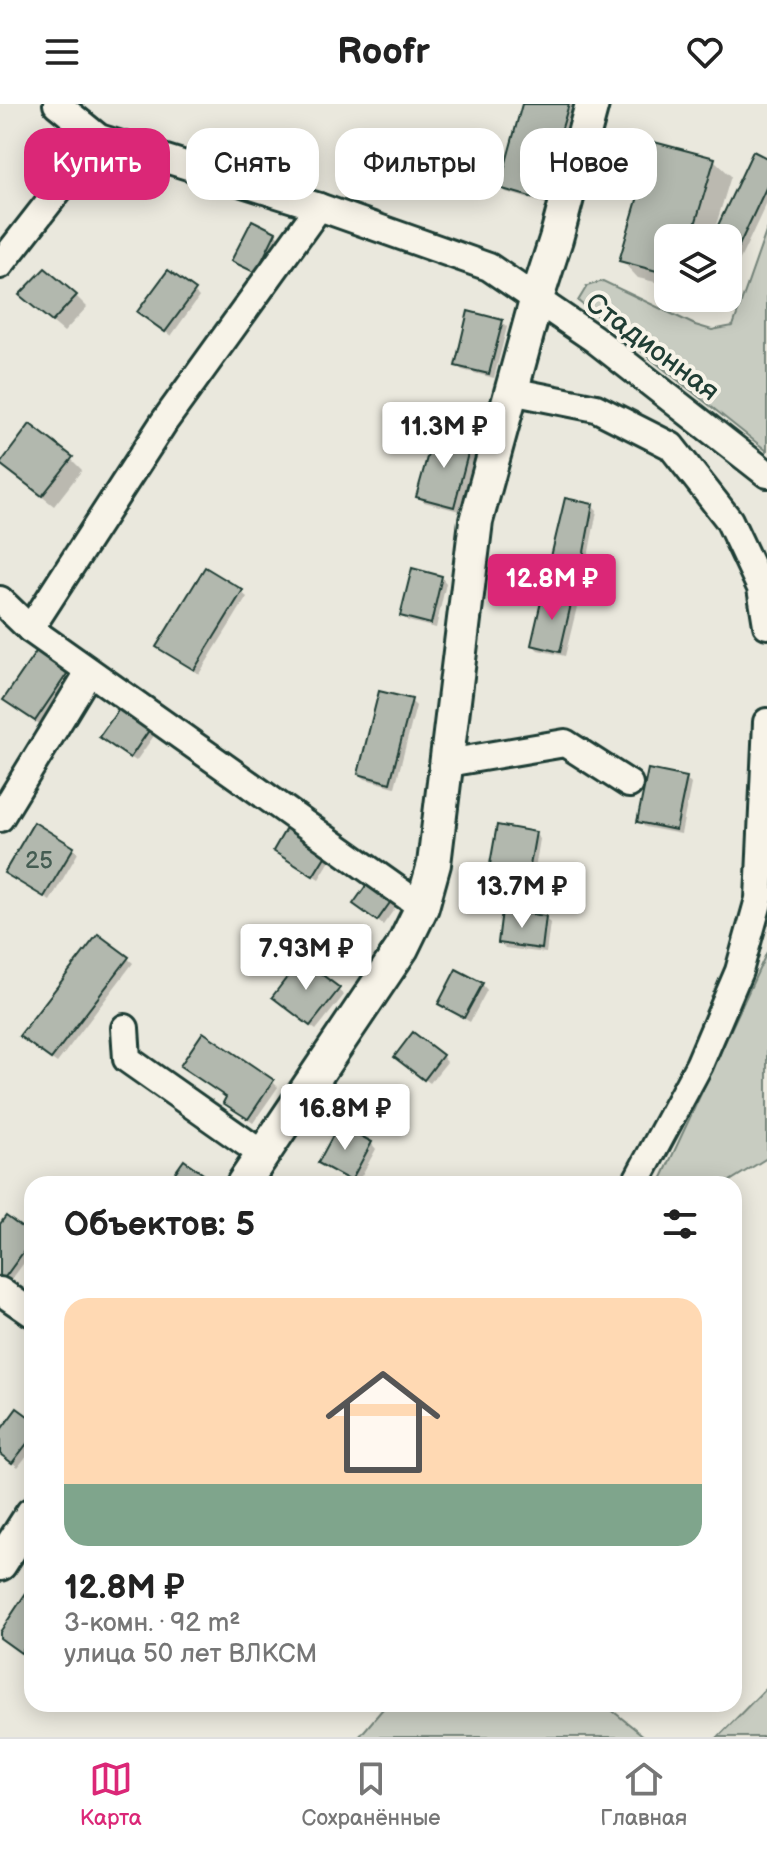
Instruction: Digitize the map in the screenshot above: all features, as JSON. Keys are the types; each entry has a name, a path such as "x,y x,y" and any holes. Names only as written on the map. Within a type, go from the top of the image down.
{"main road":[{"path":"248,1176 402,948 422,907 434,864 476,521 592,104"},
{"path":"0,1564 24,1526"}],"street":[{"path":"57,104 87,128"},
{"name":"Стадионная","path":"170,160 319,207 489,267 593,338 767,474"},
{"path":"0,265 51,200"},
{"path":"30,629 164,422 319,207"},
{"path":"511,391 596,408 671,446 729,520 761,588 767,625"},
{"path":"0,600 30,629 89,672 422,907"},
{"path":"0,818 89,672"},
{"path":"639,1176 699,1065 739,971 759,899 767,722"},
{"path":"447,763 565,743 629,784"},
{"path":"125,1028 127,1059 262,1154"},
{"path":"0,1291 24,1308"}],"shaded area":[{"path":"767,229 767,451 578,301 587,286 603,281 654,305 654,312 668,312 712,330 733,326 738,312 742,312 742,300"},
{"path":"767,952 767,1158 738,1176 663,1176"},
{"path":"767,1687 767,1737 718,1737"},
{"path":"380,1712 614,1712 645,1737 359,1737"}],"building":[{"path":"522,104 569,104 562,128 520,128 520,194 504,189 504,170"},
{"path":"657,143 715,158 695,224 654,224 654,270 619,261 637,200 657,200"},
{"path":"753,151 767,158 767,186 742,239 742,224 719,224"},
{"path":"252,220 276,232 256,273 231,261"},
{"path":"45,268 77,295 52,322 19,295"},
{"path":"168,270 196,290 165,332 137,312"},
{"path":"468,311 503,320 489,374 455,366"},
{"path":"30,424 73,457 42,496 0,464"},
{"path":"434,432 471,442 454,507 416,497"},
{"path":"565,498 593,504 581,568 550,561"},
{"path":"205,567 243,590 194,670 156,647"},
{"path":"412,568 442,576 431,624 400,616"},
{"path":"543,593 572,600 560,652 531,645"},
{"path":"40,646 71,668 35,721 3,700"},
{"path":"379,691 412,699 390,783 358,774"},
{"path":"124,702 154,723 130,758 99,737"},
{"path":"648,769 687,777 676,830 637,822"},
{"path":"34,822 74,847 44,897 4,873"},
{"path":"288,825 329,850 313,876 273,851"},
{"path":"497,825 536,832 528,877 489,870"},
{"path":"370,880 394,897 377,921 353,904"},
{"path":"502,910 546,916 542,949 498,943"},
{"path":"98,934 129,957 51,1059 19,1036"},
{"path":"301,959 340,988 310,1026 272,997"},
{"path":"456,969 483,983 464,1018 438,1004"},
{"path":"203,1032 274,1080 248,1119 223,1103 226,1097 180,1066"},
{"path":"413,1032 443,1055 424,1080 394,1057"},
{"path":"339,1124 372,1142 354,1176 342,1176 318,1163"},
{"path":"184,1160 206,1176 173,1176"},
{"path":"6,1216 24,1229 24,1251 3,1280 0,1277 0,1224"},
{"path":"17,1408 24,1413 24,1447 12,1463 0,1454 0,1431"},
{"path":"24,1596 24,1649 21,1653 0,1638 0,1632"}]}
